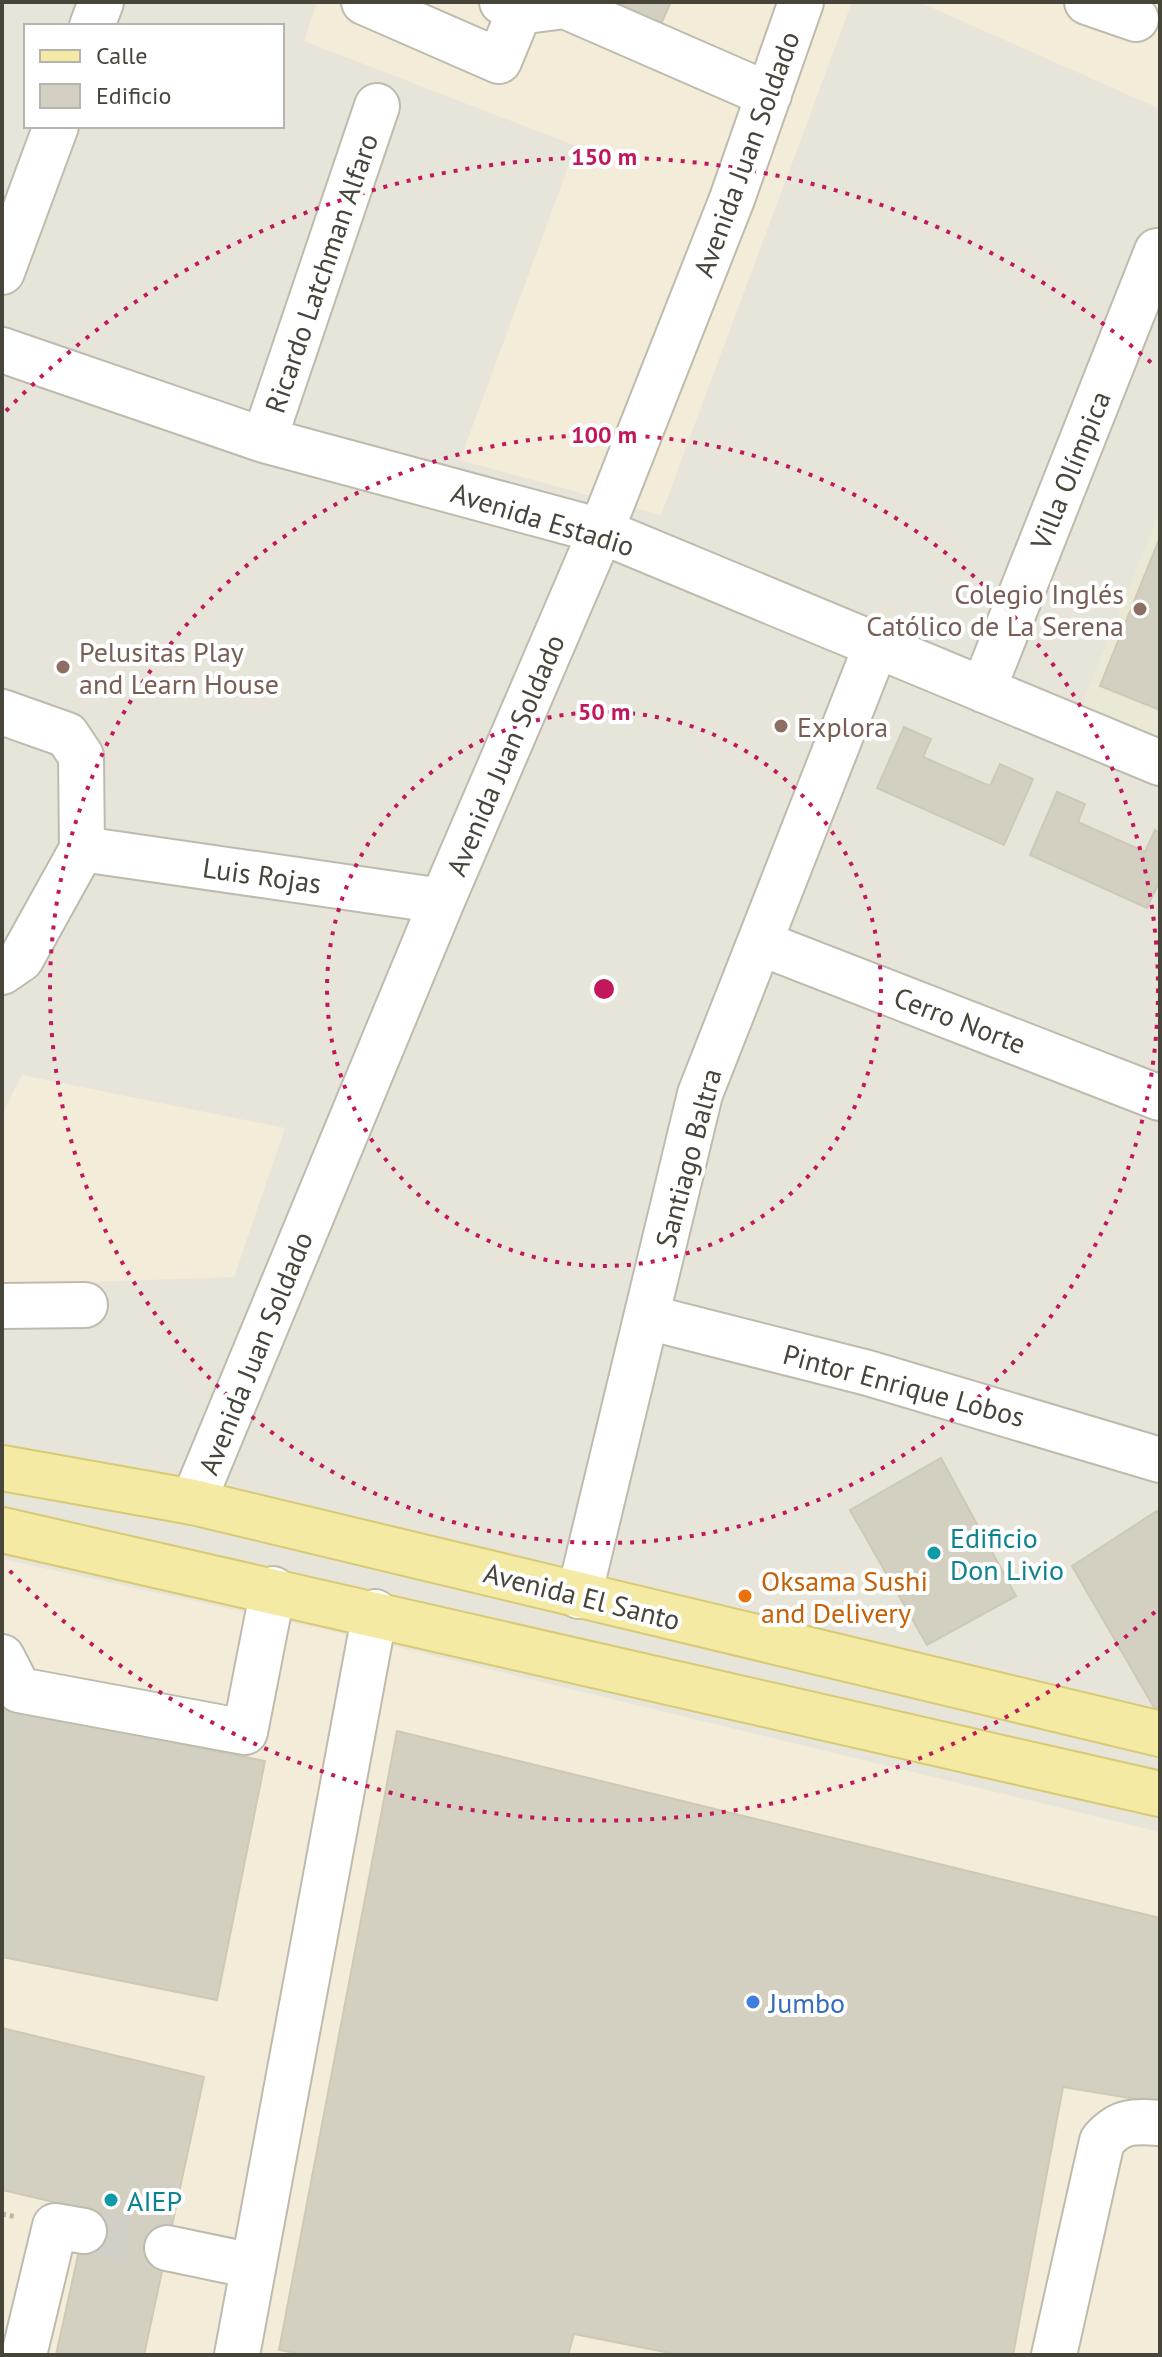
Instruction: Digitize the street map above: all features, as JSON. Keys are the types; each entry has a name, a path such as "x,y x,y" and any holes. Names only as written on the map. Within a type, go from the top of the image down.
{"main road":[{"name":"Avenida El Santo","path":"2,1468 193,1502 1160,1734"},
{"path":"193,1502 210,1543 256,1586"},
{"path":"2,1530 375,1612 592,1667 1160,1794"}],"street":[{"path":"93,24 101,2"},
{"path":"364,2 499,61 511,6 565,6 769,95"},
{"name":"Avenida Juan Soldado","path":"193,1502 442,901 601,531 732,199 801,2"},
{"path":"1087,2 1136,19"},
{"name":"Ricardo Latchman Alfaro","path":"264,440 377,106"},
{"path":"2,272 55,128"},
{"name":"Villa Olímpica","path":"983,690 1157,251"},
{"name":"Avenida Estadio","path":"2,350 264,440 601,531 1160,763"},
{"name":"Santiago Baltra","path":"579,1596 700,1094 876,646"},
{"path":"2,712 67,735 81,756 82,849 21,959 2,972"},
{"name":"Luis Rojas","path":"82,849 442,901"},
{"name":"Cerro Norte","path":"760,943 1160,1098"},
{"path":"2,1306 85,1305"},
{"name":"Pintor Enrique Lobos","path":"647,1317 868,1373 1160,1460"},
{"path":"2,1657 19,1690 245,1732 256,1586"},
{"path":"237,2355 375,1612"},
{"path":"1054,2355 1102,2141 1113,2128 1131,2121 1160,2123"},
{"path":"24,2355 55,2226 84,2231"},
{"path":"167,2248 253,2266"}],"shaded area":[{"path":"2,2 1160,2 1160,2355 2,2355"},
{"path":"317,2 852,2 661,515 460,460 576,146 304,41"},
{"path":"919,2 1160,2 1160,109"},
{"name":"Colegio Inglés Católico de La Serena","path":"1160,511 1160,740 1081,707"},
{"path":"22,1075 285,1128 234,1277 2,1285 2,1115"},
{"path":"2,1559 336,1632 1160,1832 1160,2355 2,2355"}],"building":[{"path":"614,2 671,2 661,24"},
{"path":"1160,537 1160,710 1100,686"},
{"path":"904,727 931,739 923,757 990,786 1000,764 1033,779 1004,845 877,788"},
{"path":"1057,792 1085,804 1078,822 1145,852 1155,830 1160,833 1160,880 1147,908 1030,855"},
{"name":"Edificio Don Livio","path":"941,1458 1016,1596 927,1645 850,1510"},
{"path":"1157,1511 1160,1516 1160,1706 1155,1709 1072,1566"},
{"path":"2,1708 265,1761 217,2000 2,1957"},
{"name":"Jumbo","path":"397,1731 1160,1918 1160,2103 1063,2087 1013,2355 680,2355 574,2334 568,2355 307,2355 279,2350"},
{"name":"AIEP","path":"2,2028 204,2077 144,2355 56,2355 88,2210 2,2190"}],"tunnel":[{"path":"84,2231 167,2248"}],"place":[{"name":"Colegio Inglés Católico de La Serena","path":"1140,609"},
{"name":"Pelusitas Play and Learn House","path":"63,667"},
{"name":"Explora","path":"781,726"},
{"name":"Edificio Don Livio","path":"934,1553"},
{"name":"Oksama Sushi and Delivery","path":"745,1596"},
{"name":"Jumbo","path":"753,2002"},
{"name":"AIEP","path":"111,2200"}]}
